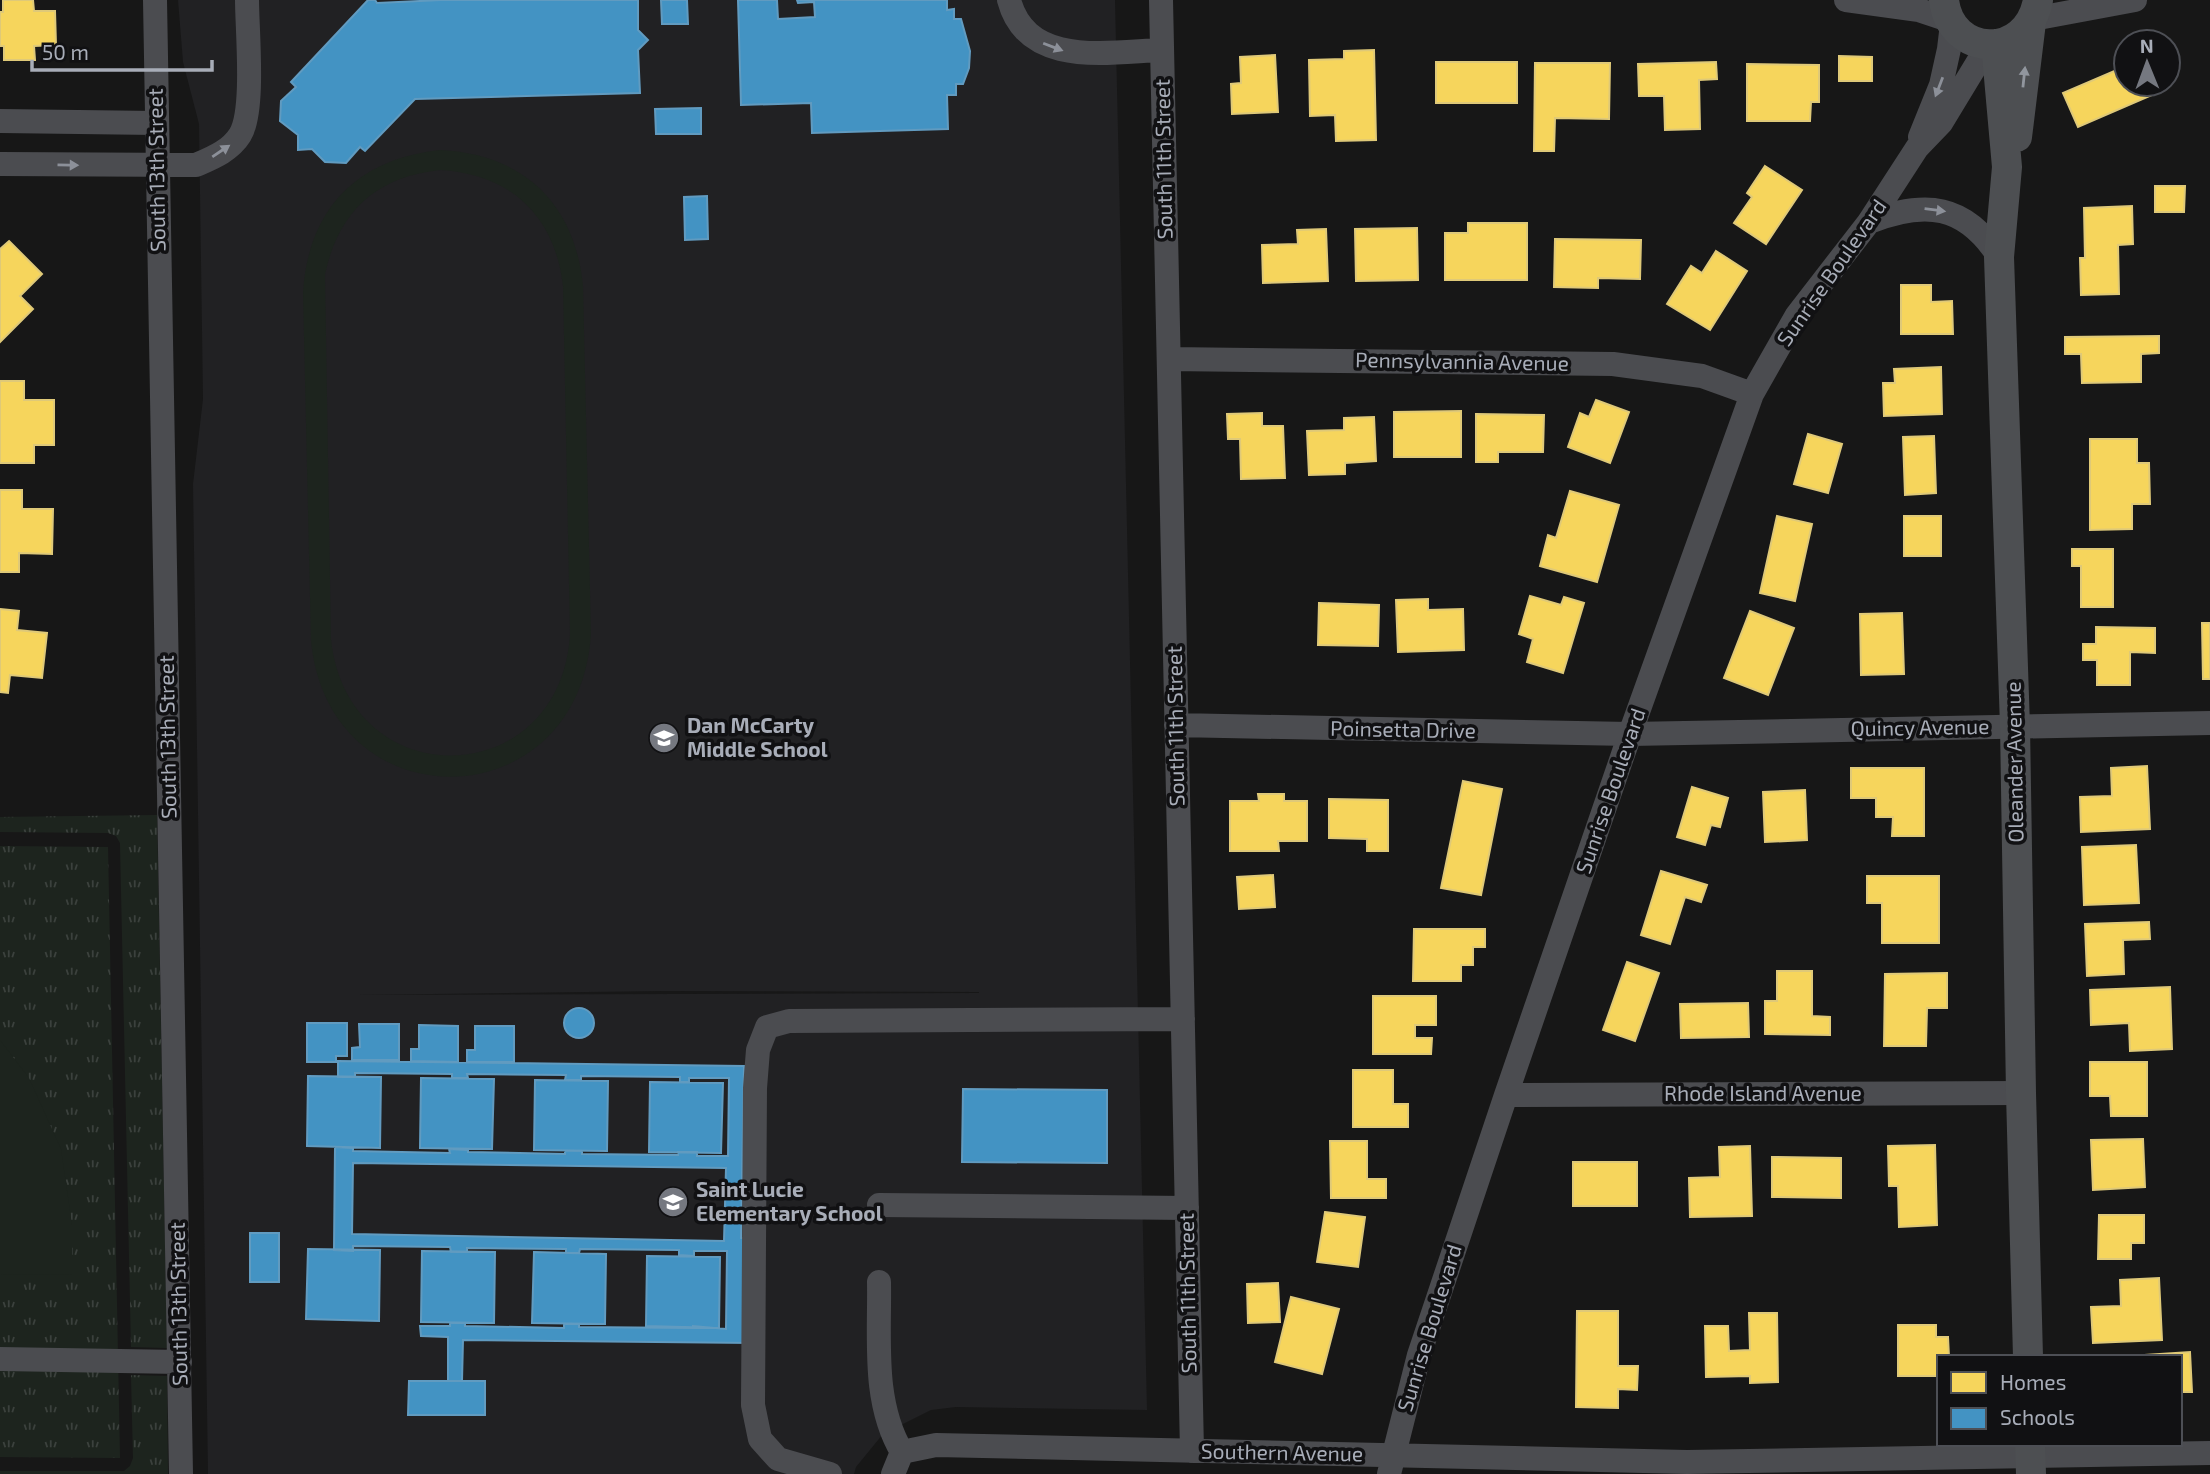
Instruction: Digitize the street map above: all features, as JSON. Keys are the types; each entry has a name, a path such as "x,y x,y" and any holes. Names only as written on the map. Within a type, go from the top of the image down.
{"main road":[{"path":"1949,15 1963,35 1976,42 1993,44 2010,41 2022,33 2034,14"},
{"name":"Oleander Avenue","path":"2007,167 2018,134 2034,14"},
{"name":"Oleander Avenue","path":"1993,44 2007,167 2000,257 2015,726 2028,1355"}],"street":[{"name":"South 13th Street","path":"155,0 181,1474"},
{"path":"0,164 196,165 219,155 242,134 246,119 249,81 247,0"},
{"path":"1009,0 1012,13 1029,36 1058,50 1162,50"},
{"name":"South 11th Street","path":"1161,0 1192,1451"},
{"path":"1846,0 1949,15"},
{"path":"2034,14 2135,0"},
{"name":"Sunrise Boulevard","path":"1917,148 1927,115 1941,85 1950,49 1949,15"},
{"name":"Sunrise Boulevard","path":"1391,1465 1419,1355 1506,1095 1630,733 1752,394 1797,315 1869,222 1917,148 1941,123 1978,62 1993,44"},
{"path":"0,121 156,123"},
{"path":"1869,222 1908,209 1947,211 1987,237 2000,257"},
{"name":"Pennsylvannia Avenue","path":"1169,359 1613,364 1702,376 1752,394"},
{"name":"Quincy Avenue","path":"1630,733 2210,723"},
{"name":"Poinsetta Drive","path":"1177,725 1630,733"},
{"path":"830,1474 778,1459 760,1439 754,1405 755,1088 758,1050 766,1027 789,1021 1183,1019"},
{"name":"Rhode Island Avenue","path":"1506,1095 2021,1093"},
{"path":"879,1205 1187,1208"},
{"path":"879,1282 883,1406 898,1463"},
{"path":"0,1359 180,1362"},
{"name":"Southern Avenue","path":"898,1463 936,1445 1192,1451 1391,1465 1687,1468 2210,1453"}],"shaded area":[{"name":"Dan McCarty Middle School","path":"178,0 1115,0 1147,1410 956,1407 931,1410 883,1434 856,1467 854,1474 208,1474 193,484 203,399 199,124 183,62","holes":["664,991 979,993 356,995"]}],"green space":[{"path":"440,150 470,154 496,161 520,173 540,188 569,230 578,256 583,286 591,634 576,696 545,740 502,767 453,777 404,769 361,744 328,701 311,641 303,293 307,263 315,236 342,193 361,177 384,164 410,155","holes":["440,170 465,173 488,180 525,203 550,239 558,261 563,286 570,634 558,686 531,724 495,747 454,756 412,749 375,728 346,692 331,640 325,274 340,232 351,215 379,189 417,174"]},
{"path":"157,815 167,1348 131,1347 120,843 116,836 108,833 0,832 0,817"},
{"path":"0,846 108,847 120,1458 0,1457"},
{"path":"0,1040 29,1078 61,1149 72,1225 72,1275 0,1274"},
{"path":"131,1375 167,1376 168,1474 0,1474 0,1471 124,1471 133,1458"}],"building: Homes":[{"path":"3,0 33,0 34,11 55,11 56,45 34,46 35,60 4,60 4,46 0,46 0,12 3,12"},
{"path":"1374,50 1376,140 1336,141 1335,115 1310,116 1309,60 1344,59 1344,51"},
{"path":"1275,55 1278,112 1232,114 1231,84 1241,83 1240,57"},
{"path":"1839,56 1872,57 1872,81 1839,81"},
{"path":"1436,62 1517,62 1517,103 1436,103"},
{"path":"1716,62 1717,79 1699,80 1700,129 1665,130 1664,96 1639,96 1638,64"},
{"path":"1535,63 1610,63 1609,119 1555,118 1554,151 1534,151"},
{"path":"1747,64 1819,65 1819,102 1811,102 1810,121 1747,121"},
{"path":"2112,72 2112,98 2145,98 2078,127 2063,93"},
{"path":"1765,166 1802,190 1766,244 1734,223 1752,197 1747,193"},
{"path":"2155,186 2185,186 2184,212 2155,212"},
{"path":"2132,206 2133,244 2118,245 2119,294 2081,295 2080,258 2085,258 2084,208"},
{"path":"1468,223 1527,223 1527,280 1445,280 1445,233 1468,233"},
{"path":"1417,228 1418,280 1356,281 1355,229"},
{"path":"1326,229 1328,281 1263,283 1262,245 1298,244 1297,230"},
{"path":"1555,239 1641,240 1640,279 1598,278 1598,288 1554,287"},
{"path":"9,241 42,274 20,296 33,309 0,342 0,249"},
{"path":"1716,251 1747,271 1710,330 1667,304 1691,266 1702,273"},
{"path":"1901,285 1931,285 1931,302 1952,301 1953,334 1901,334"},
{"path":"2159,336 2159,353 2141,354 2141,382 2082,383 2081,354 2065,354 2065,337"},
{"path":"1941,367 1942,414 1884,416 1883,383 1895,383 1894,369"},
{"path":"0,381 24,381 24,400 54,400 54,445 34,445 34,463 0,463"},
{"path":"1596,400 1629,412 1610,463 1568,447 1580,413 1589,417"},
{"path":"1461,411 1461,457 1394,457 1394,412"},
{"path":"1262,413 1262,426 1283,426 1285,478 1241,479 1240,439 1228,439 1227,414"},
{"path":"1476,414 1544,415 1543,452 1498,452 1498,462 1476,462"},
{"path":"1374,417 1376,461 1345,463 1345,474 1309,475 1307,431 1344,430 1344,418"},
{"path":"1808,434 1842,444 1828,493 1794,484"},
{"path":"1934,436 1936,493 1905,495 1903,437"},
{"path":"2090,439 2137,439 2137,463 2149,463 2150,504 2132,504 2132,529 2090,530"},
{"path":"0,490 22,490 22,509 53,509 52,554 19,553 19,572 0,572"},
{"path":"1570,491 1619,505 1597,582 1540,566 1548,535 1556,538"},
{"path":"1777,516 1812,524 1795,601 1760,593"},
{"path":"1904,516 1941,516 1941,556 1904,556"},
{"path":"2072,549 2113,549 2113,607 2081,607 2081,566 2072,566"},
{"path":"1530,596 1561,605 1564,597 1584,603 1563,673 1527,662 1533,639 1519,634"},
{"path":"1428,599 1428,610 1463,609 1464,650 1398,652 1396,600"},
{"path":"1319,603 1379,605 1378,646 1318,645"},
{"path":"0,609 19,611 17,630 47,633 42,678 10,675 8,693 0,692"},
{"path":"1750,611 1794,628 1768,695 1724,678"},
{"path":"1902,613 1904,674 1861,675 1860,614"},
{"path":"2202,623 2210,623 2210,679 2203,679"},
{"path":"2096,627 2155,628 2155,653 2130,652 2130,685 2097,685 2097,660 2083,660 2083,644 2096,644"},
{"path":"2147,766 2150,829 2081,832 2080,797 2112,796 2111,768"},
{"path":"1851,768 1924,768 1924,836 1892,836 1893,817 1876,817 1876,798 1851,798"},
{"path":"1463,781 1502,789 1481,895 1441,888"},
{"path":"1692,787 1728,798 1720,827 1711,825 1705,845 1677,837"},
{"path":"1805,790 1807,840 1765,842 1763,792"},
{"path":"1258,794 1284,794 1284,801 1307,801 1307,841 1278,841 1279,851 1230,851 1230,801 1259,801"},
{"path":"1329,799 1388,800 1388,851 1367,851 1367,839 1329,838"},
{"path":"2136,845 2139,903 2084,905 2082,847"},
{"path":"1661,871 1707,885 1701,902 1685,897 1670,944 1641,935"},
{"path":"1273,875 1275,907 1239,909 1237,877"},
{"path":"1867,876 1939,876 1939,943 1882,943 1882,903 1867,903"},
{"path":"2149,922 2150,939 2123,940 2124,974 2087,976 2085,924"},
{"path":"1414,929 1485,929 1485,947 1473,947 1473,965 1461,965 1461,981 1413,981"},
{"path":"1627,962 1659,973 1635,1041 1603,1030"},
{"path":"1777,971 1812,971 1812,1016 1830,1017 1830,1035 1765,1034 1765,1001 1777,1001"},
{"path":"1947,973 1947,1008 1927,1008 1926,1046 1884,1046 1885,974"},
{"path":"2170,987 2172,1049 2130,1051 2129,1023 2091,1025 2090,990"},
{"path":"1373,996 1436,996 1436,1025 1415,1025 1415,1038 1432,1038 1431,1054 1373,1054"},
{"path":"1748,1003 1749,1037 1681,1038 1680,1004"},
{"path":"2090,1062 2147,1062 2147,1116 2111,1116 2110,1096 2090,1096"},
{"path":"1353,1070 1393,1070 1393,1104 1408,1104 1408,1127 1353,1127"},
{"path":"2143,1139 2145,1187 2093,1190 2091,1140"},
{"path":"1330,1141 1367,1141 1367,1179 1386,1179 1386,1198 1331,1198"},
{"path":"1935,1145 1937,1225 1899,1227 1898,1186 1889,1186 1888,1146"},
{"path":"1750,1146 1752,1216 1690,1217 1689,1178 1720,1177 1719,1147"},
{"path":"1772,1157 1841,1158 1841,1198 1772,1197"},
{"path":"1573,1162 1637,1162 1637,1206 1573,1206"},
{"path":"1325,1212 1365,1217 1358,1267 1317,1262"},
{"path":"2099,1215 2144,1215 2144,1243 2131,1243 2131,1259 2098,1259"},
{"path":"2159,1278 2162,1340 2093,1343 2091,1307 2121,1306 2120,1280"},
{"path":"1278,1283 1280,1322 1248,1323 1247,1284"},
{"path":"1291,1297 1339,1309 1322,1374 1275,1362"},
{"path":"1577,1311 1618,1311 1618,1366 1638,1366 1637,1390 1618,1389 1618,1408 1576,1407"},
{"path":"1749,1313 1777,1313 1778,1382 1750,1383 1750,1376 1706,1377 1705,1326 1728,1326 1729,1351 1750,1350"},
{"path":"1898,1325 1936,1325 1936,1337 1948,1337 1949,1355 1937,1355 1937,1376 1898,1376"},
{"path":"2190,1352 2192,1392 2182,1392 2182,1355 2144,1355"}],"building: Schools":[{"path":"368,0 375,0 377,3 441,0 638,0 638,30 648,40 638,50 640,93 415,99 365,151 360,147 346,163 325,162 312,149 298,150 298,135 280,121 281,101 296,87 291,82"},
{"path":"661,0 687,0 688,24 662,24"},
{"path":"738,0 777,0 778,19 815,17 814,2 798,3 797,0 947,0 947,10 954,9 954,19 961,19 970,51 969,68 963,84 956,84 956,95 947,95 948,129 812,133 811,103 741,105"},
{"path":"701,108 701,134 656,134 655,109"},
{"path":"707,196 708,239 685,240 684,197"},
{"path":"579,1008 585,1009 593,1017 593,1029 585,1037 579,1038 573,1037 565,1029 564,1023 565,1017 573,1009"},
{"path":"307,1023 347,1023 347,1056 336,1056 336,1062 307,1062"},
{"path":"359,1024 399,1024 399,1060 352,1060 352,1048 360,1047"},
{"path":"419,1025 458,1026 458,1062 411,1061 411,1049 419,1049"},
{"path":"475,1026 514,1026 514,1062 467,1062 467,1050 475,1050"},
{"path":"338,1061 744,1066 741,1238 753,1238 752,1343 463,1340 462,1381 448,1381 448,1337 421,1336 420,1326 465,1323 465,1326 564,1328 564,1324 579,1324 579,1327 693,1326 726,1329 727,1251 694,1251 694,1256 679,1255 679,1250 580,1249 579,1253 566,1253 566,1249 467,1248 467,1252 451,1252 450,1247 353,1246 353,1251 334,1250 335,1147 353,1148 353,1151 450,1153 449,1149 468,1152 565,1154 565,1151 582,1151 582,1154 678,1155 678,1152 697,1152 697,1156 728,1156 729,1078 689,1078 689,1082 680,1082 680,1077 581,1076 581,1080 565,1080 566,1075 467,1074 468,1078 452,1078 452,1074 355,1073 355,1077 338,1077","holes":["353,1163 726,1168 724,1241 352,1234"]},
{"path":"308,1076 381,1077 380,1148 307,1146"},
{"path":"421,1078 494,1079 492,1149 420,1148"},
{"path":"535,1080 608,1081 607,1151 534,1150"},
{"path":"650,1082 723,1083 721,1153 649,1152"},
{"path":"963,1089 1107,1090 1107,1163 962,1162"},
{"path":"250,1233 279,1233 279,1282 250,1282"},
{"path":"308,1249 380,1250 379,1321 306,1319"},
{"path":"422,1251 495,1252 494,1323 421,1322"},
{"path":"534,1252 606,1254 605,1324 532,1323"},
{"path":"647,1256 720,1257 719,1328 646,1326"},
{"path":"409,1381 485,1381 485,1415 408,1415"}],"place":[{"name":"Dan McCarty Middle School","path":"664,738"},
{"name":"Saint Lucie Elementary School","path":"673,1202"}]}
